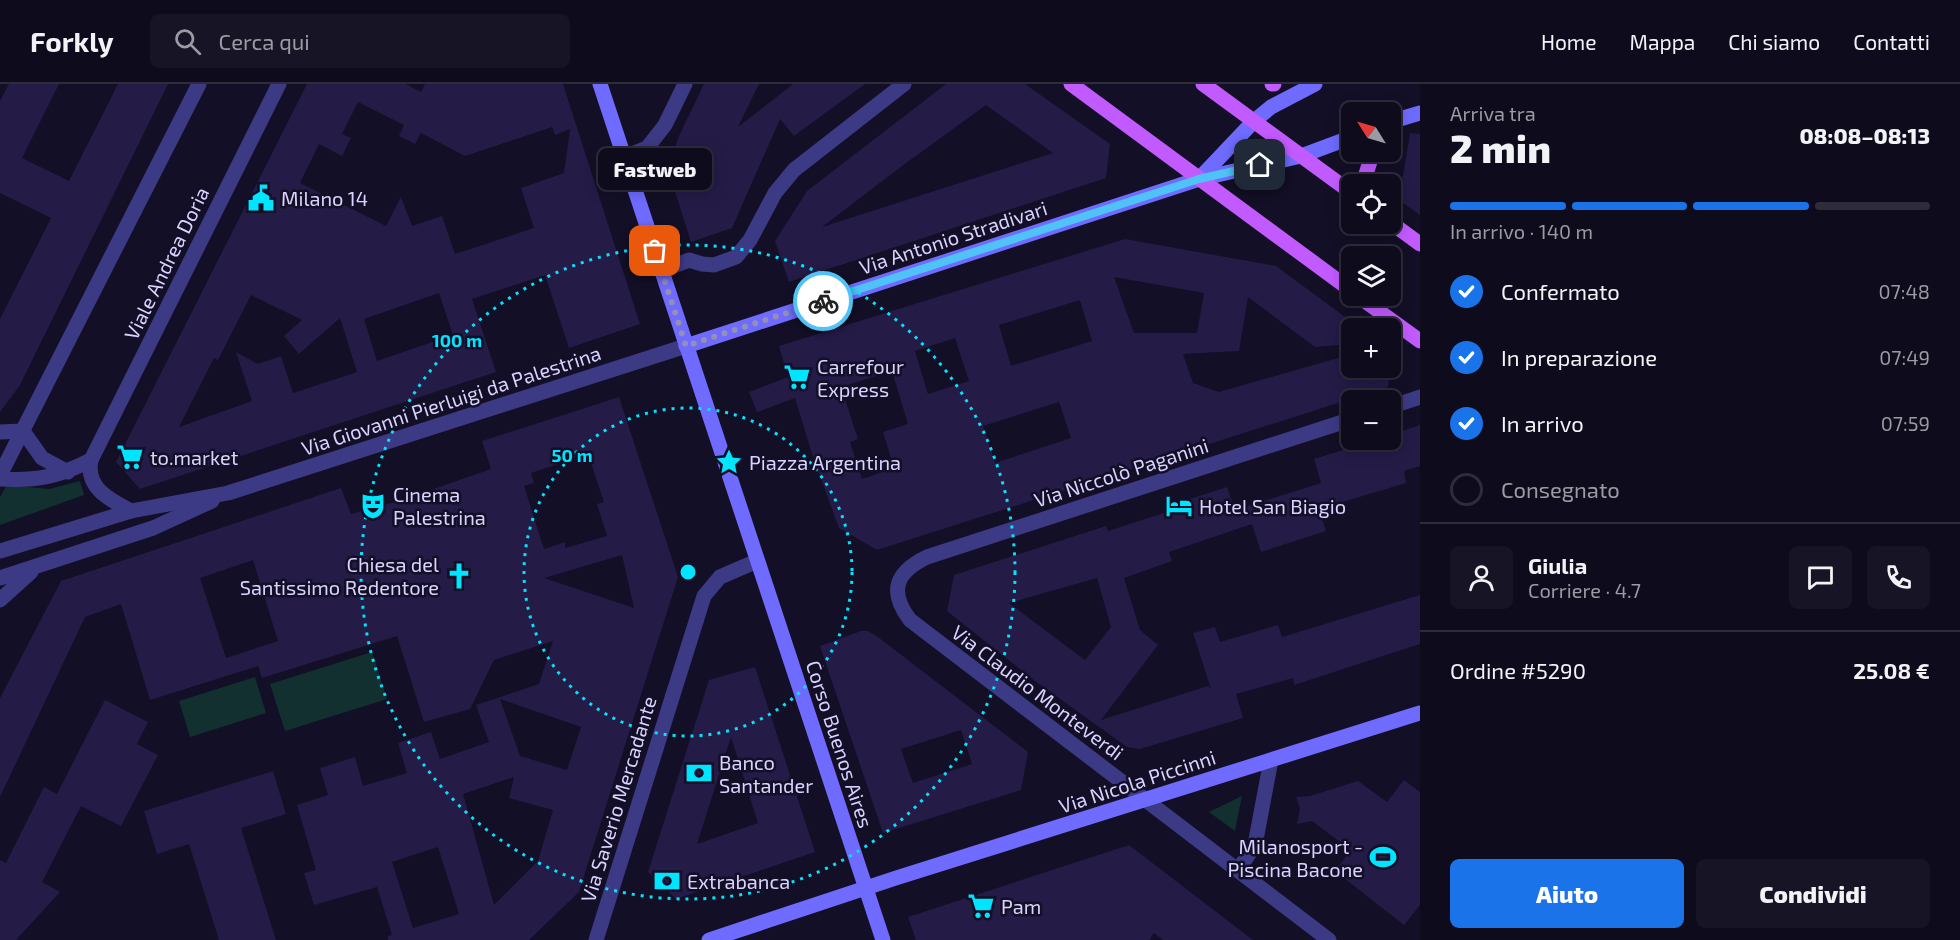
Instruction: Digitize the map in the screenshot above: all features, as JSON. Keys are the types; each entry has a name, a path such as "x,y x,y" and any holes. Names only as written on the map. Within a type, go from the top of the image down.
{"main road":[{"path":"600,84 757,561"},
{"path":"1071,84 1341,283"},
{"path":"1203,84 1341,185"},
{"path":"1199,179 1254,121 1271,107 1315,84"},
{"path":"1401,120 1420,113"},
{"name":"Via Antonio Stradivari","path":"686,346 1199,179 1301,156 1341,141"},
{"path":"1401,230 1420,244"},
{"path":"1372,306 1420,341"},
{"name":"Corso Buenos Aires","path":"757,561 883,940"},
{"name":"Via Nicola Piccinni","path":"709,940 1420,712"}],"street":[{"path":"91,460 69,472 35,480 0,477 199,84"},
{"name":"Viale Andrea Doria","path":"91,460 279,84"},
{"path":"624,157 647,148 665,125 684,84"},
{"path":"661,271 689,260 710,265 725,262 740,253 750,240 775,193 794,170 904,84"},
{"name":"Via Giovanni Pierluigi da Palestrina","path":"0,578 153,528 228,493 686,346"},
{"path":"1401,403 1420,397"},
{"name":"Via Niccolò Paganini","path":"906,570 927,557 1341,423"},
{"path":"0,432 23,431"},
{"path":"23,431 42,458 69,472"},
{"path":"91,460 92,478 98,490 131,511"},
{"name":"Via Giovanni Pierluigi da Palestrina","path":"4,552 131,511 228,493"},
{"name":"Via Saverio Mercadante","path":"597,940 704,596 720,577 757,561"},
{"path":"0,600 14,585 40,565"},
{"name":"Via Claudio Monteverdi","path":"906,570 897,585 897,594 903,611 910,620 1329,940"},
{"path":"1238,870 1255,845 1271,760"}],"green space":[{"path":"80,481 84,495 0,525 0,497 7,485 49,489"},
{"path":"372,652 387,699 285,731 270,684"},
{"path":"255,677 266,713 190,737 179,701"},
{"path":"1242,796 1235,831 1209,812"}],"building":[{"path":"9,84 59,84 22,158 69,181 118,84 168,84 20,385 0,412 0,319 51,218 0,193 0,101"},
{"path":"307,84 406,84 421,92 425,84 563,84 640,324 569,348 545,275 472,299 496,372 140,489 116,462","holes":["358,102 404,125 399,136 415,144 421,133 465,156 552,127 555,135 570,129 564,173 521,188 534,228 455,254 442,216 412,226 401,197 386,226 300,183 319,144 342,156 351,138 342,134","439,293 453,335 377,361 364,319","251,295 302,320 284,336 299,354 340,318 357,372 293,393 281,356 258,364 236,352 252,401 179,427 214,358 218,360"]},
{"path":"704,84 759,84 738,127 793,84 865,84 794,136 780,119 732,228 691,242 671,179 670,165 678,138"},
{"path":"946,84 1025,84 1110,144 1106,178 789,282 775,241 807,191","holes":["986,105 1053,153 822,227"]},
{"path":"1410,133 1420,134 1420,215 1401,201"},
{"path":"1125,239 1276,266 1347,318 1341,318 1341,345 1315,347 1248,297 1239,351 1183,354 1193,383 1219,392 1341,357 1341,378 1389,378 1388,387 1379,390 1341,390 1341,402 877,550 839,528 812,454 795,398 757,412 749,392 788,377 779,346","holes":["1114,277 1204,293 1197,333 1134,333","1080,300 1092,341 1011,366 999,325","955,338 969,381 928,394 915,351","892,371 908,424 883,432 894,468 862,479 850,442 858,439 841,387","1059,402 1071,438 995,463 983,426"]},
{"path":"619,397 678,577 579,892 529,940 388,940 388,936 392,935 377,887 314,905 304,873 316,870 297,805 328,795 320,768 355,757 363,786 407,773 398,743 431,732 440,759 489,742 476,705 539,684 553,641 494,660 470,709 424,722 397,636 262,678 258,666 150,700 121,604 85,617 0,797 0,698 61,581 341,488 351,514 402,500 491,469 482,441","holes":["588,454 604,502 597,504 607,536 565,548 565,542 544,549 524,486 534,483 531,473","622,555 634,608 544,578","253,560 278,641 226,658 200,578","500,699 581,727 567,770 520,756","514,777 509,798 553,810 538,861 494,905 463,794","438,847 459,914 413,928 392,862"]},
{"path":"1420,425 1420,466 1404,471 1406,483 1319,509 1326,531 1261,552 1252,524 1169,552 1172,561 1124,578 1140,630 1158,645 1101,720 1208,686 1211,689 1193,633 1215,627 1220,642 1278,625 1282,637 1420,595 1420,644 1294,685 1293,678 1236,694 1243,718 1140,749 1127,747 1035,681 947,611 954,575 1106,526 1108,531 1170,511 1169,506 1227,487 1235,510 1321,483 1314,459 1343,450 1401,450 1401,431","holes":["1097,578 1111,627 1085,660 1009,603"]},
{"path":"861,631 874,634 1028,752 1021,790 883,833 820,646","holes":["961,730 972,764 913,783 901,749"]},
{"path":"755,667 815,852 676,899 648,872 709,680","holes":["731,737 758,823 697,844"]},
{"path":"105,700 148,722 137,744 158,755 121,826 81,806 42,882 60,892 16,940 0,940 0,860 6,863 44,787 57,794"},
{"path":"273,771 286,814 241,828 276,940 219,940 189,844 157,854 144,811"},
{"name":"Milanosport - Piscina Bacone","path":"1404,780 1420,792 1420,905 1404,925 1335,871 1351,850 1312,821 1297,824 1300,808 1296,797 1310,796 1358,781 1387,802"},
{"path":"1129,845 1253,940 1163,940 1154,933 1149,940 916,940 908,917"}],"way so far":[{"path":"655,251 686,346 823,301"}],"place":[{"name":"Milano 14","path":"261,198"},
{"name":"Fastweb","path":"655,251"},
{"name":"Carrefour Express","path":"797,377"},
{"name":"to.market","path":"130,457"},
{"name":"Piazza Argentina","path":"729,462"},
{"name":"Cinema Palestrina","path":"373,506"},
{"name":"Hotel San Biagio","path":"1179,506"},
{"name":"Chiesa del Santissimo Redentore","path":"459,576"},
{"name":"Banco Santander","path":"699,773"},
{"name":"Milanosport - Piscina Bacone","path":"1383,857"},
{"name":"Extrabanca","path":"667,881"},
{"name":"Pam","path":"981,906"}],"route":[{"path":"823,301 1199,179 1260,165"}]}
